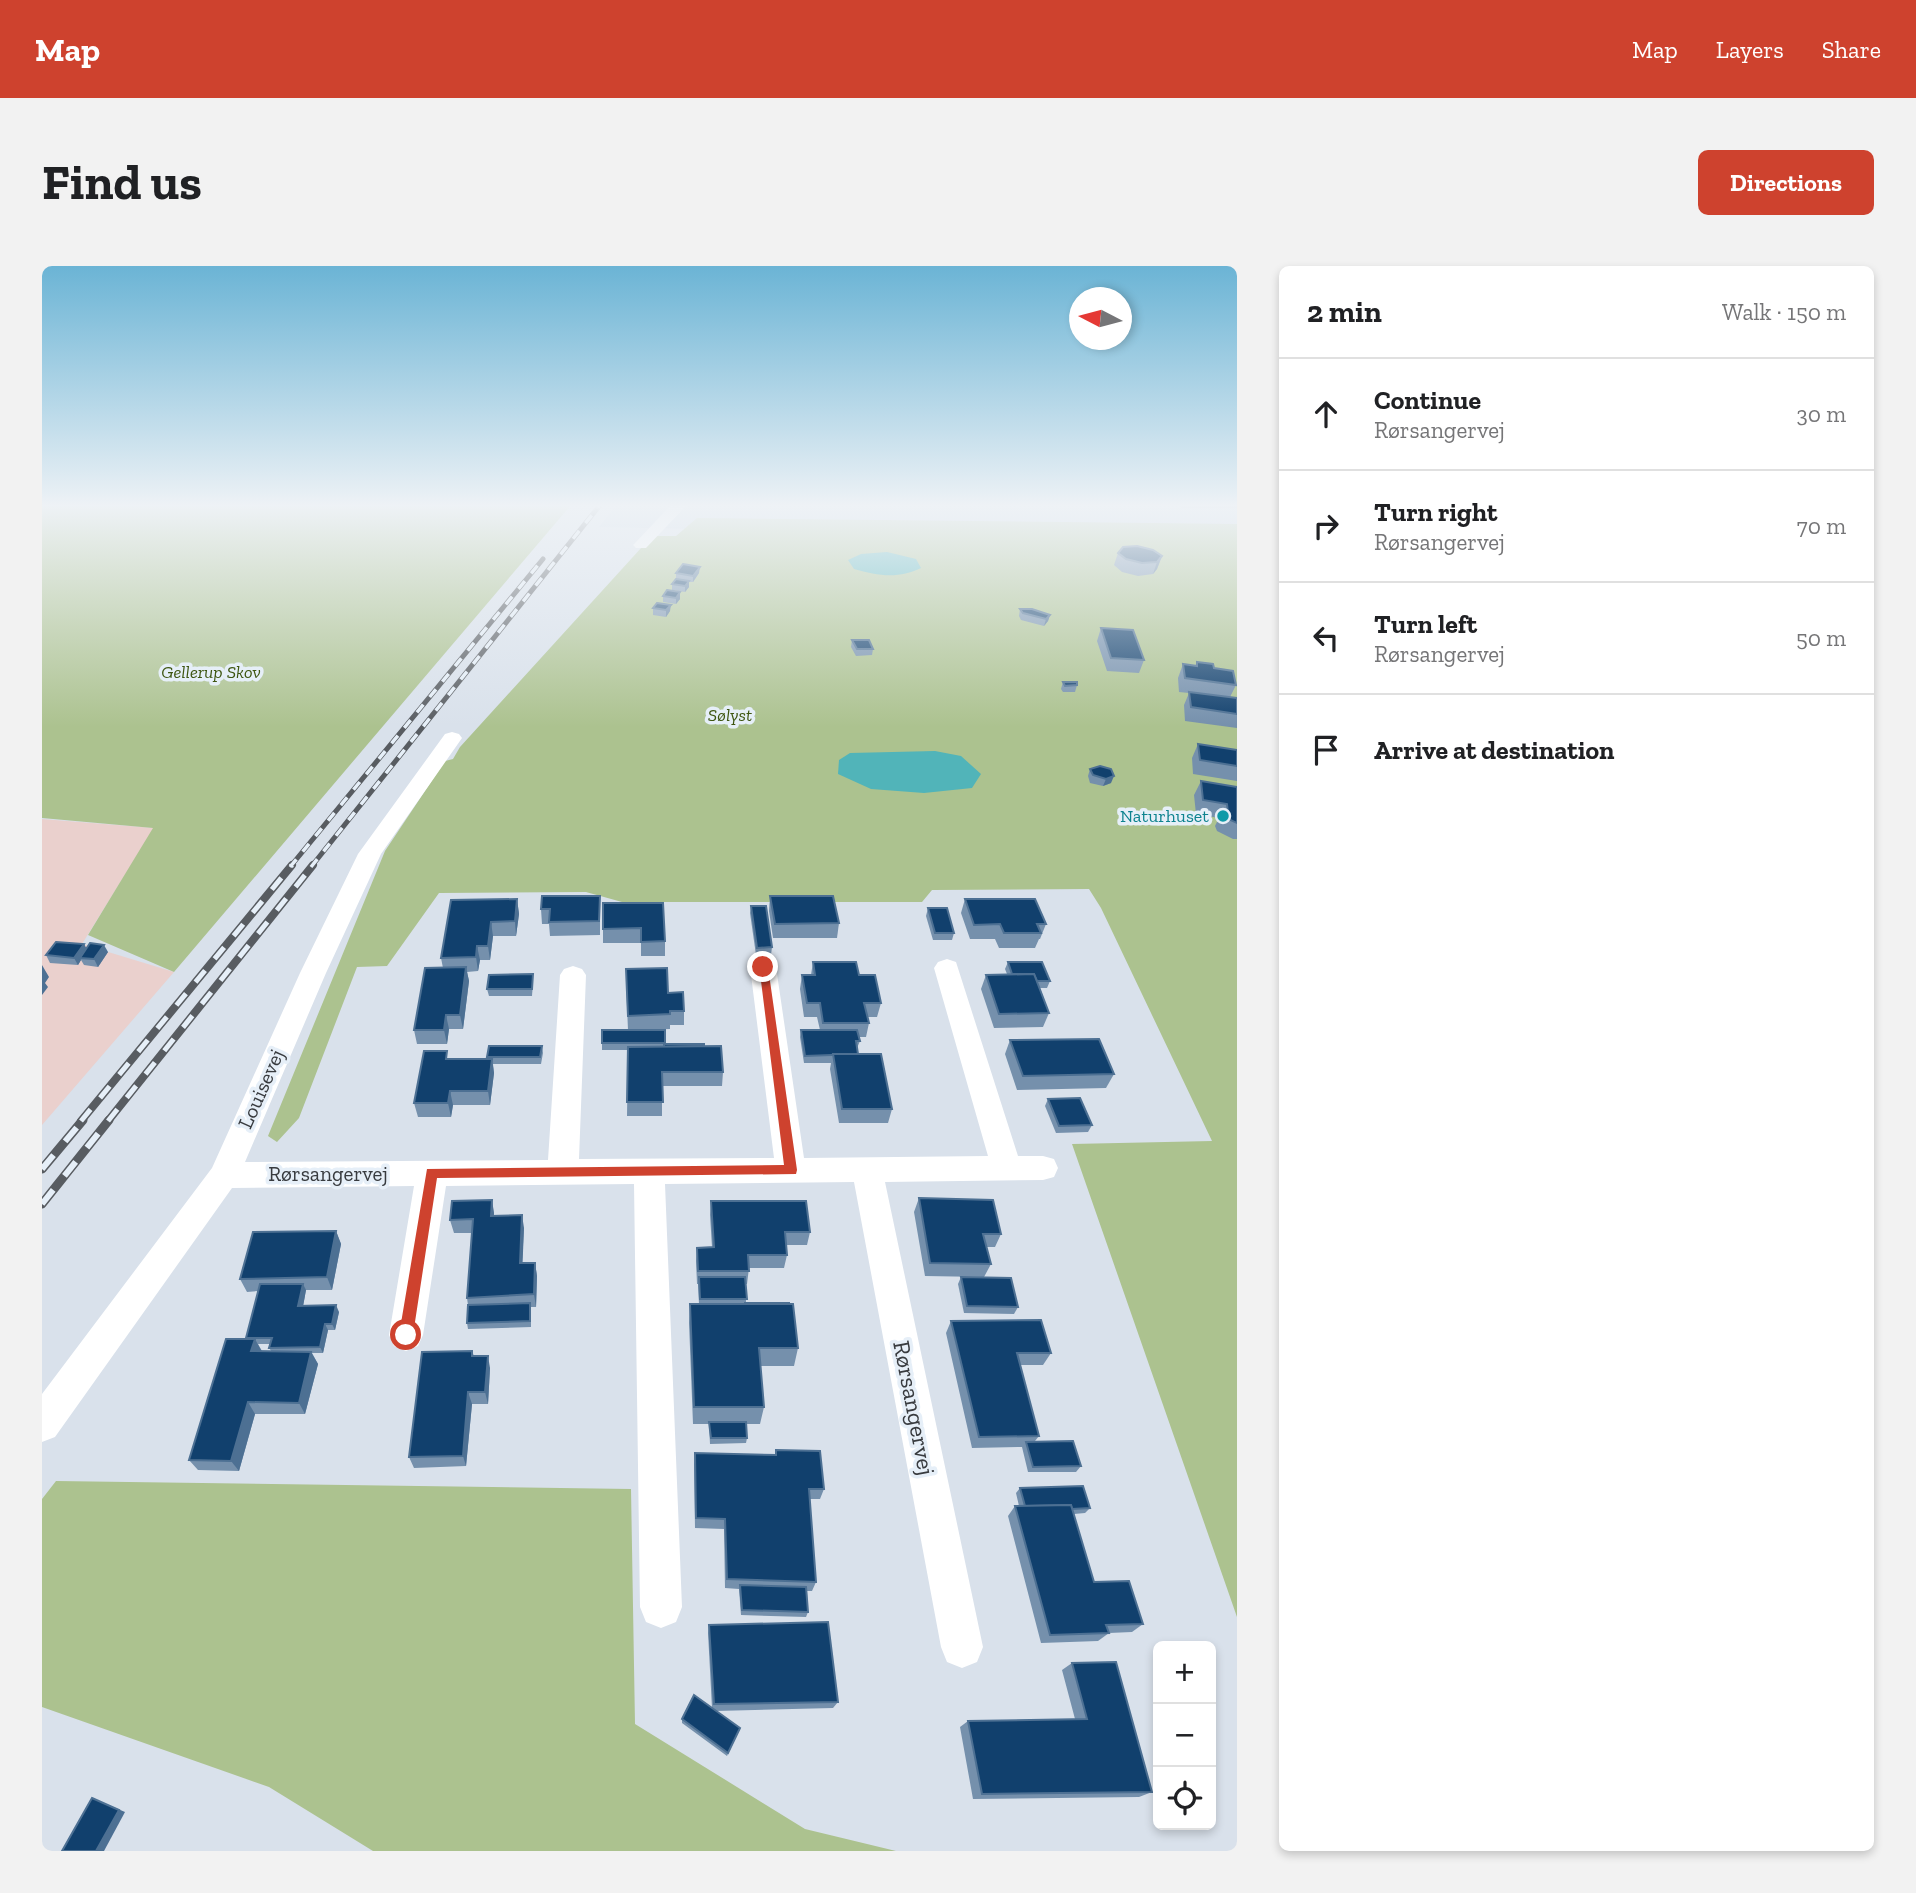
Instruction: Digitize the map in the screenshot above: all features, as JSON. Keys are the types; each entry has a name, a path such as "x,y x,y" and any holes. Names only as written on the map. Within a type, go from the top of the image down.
{"street":[{"name":"Louisevej","path":"42,1424 224,1175 313,973 370,854 452,738"},
{"path":"763,967 791,1170"},
{"path":"947,968 1007,1169"},
{"path":"563,1172 573,975"},
{"name":"Rørsangervej","path":"224,1175 1043,1168"},
{"name":"Rørsangervej","path":"867,1170 962,1647"},
{"path":"649,1171 661,1607"},
{"path":"406,1335 432,1173"}],"shaded area":[{"path":"42,819 154,828 82,944 174,972 42,1125"}],"green space":[{"name":"Gellerup Skov","path":"42,579 508,579 174,972 88,935 153,828 42,818"},
{"name":"Sølyst","path":"613,579 1237,579 1237,1617 1072,1144 1212,1141 1101,908 1089,889 932,890 922,902 622,902 586,892 439,893 387,966 357,967 299,1118 277,1142 268,1136 385,851 445,761 453,759 460,747"},
{"path":"56,1481 631,1489 635,1724 805,1829 896,1851 373,1851 269,1787 42,1707 42,1499"}],"water":[{"path":"935,751 961,756 981,774 972,788 924,793 871,789 838,774 839,760 850,753"}],"building":[{"path":"676,579 689,581 685,586 672,584"},
{"path":"667,590 680,592 676,598 663,596"},
{"path":"657,603 671,605 666,610 653,608"},
{"path":"1020,609 1032,609 1050,615 1046,619 1023,613"},
{"path":"1101,628 1133,630 1144,660 1111,658"},
{"path":"852,640 869,640 873,649 857,649"},
{"path":"1197,662 1233,671 1236,685 1185,678 1183,664 1197,666"},
{"path":"1063,682 1077,682 1077,685 1065,686"},
{"path":"1189,692 1237,698 1237,714 1191,707"},
{"path":"1198,744 1237,750 1237,766 1200,760"},
{"path":"1100,766 1111,769 1114,776 1106,779 1093,775 1090,769"},
{"path":"1201,781 1237,787 1237,823 1224,817 1222,812 1228,813 1227,804 1203,800"},
{"path":"542,896 600,896 599,921 549,922 550,909 541,909"},
{"path":"770,896 833,896 839,923 775,924"},
{"path":"517,899 515,921 491,922 488,946 477,946 476,957 441,958 451,900"},
{"path":"965,899 1035,899 1046,924 1037,924 1041,933 1004,933 1000,924 974,925"},
{"path":"603,903 663,903 665,941 641,942 641,928 603,929"},
{"path":"751,906 766,906 772,947 757,948"},
{"path":"928,908 947,908 954,933 935,933"},
{"path":"56,942 84,944 74,958 46,955"},
{"path":"90,943 104,945 94,959 80,958"},
{"path":"813,962 856,962 859,975 875,975 881,1003 864,1003 869,1023 823,1023 820,1003 807,1003 802,975 815,975"},
{"path":"1008,962 1042,962 1050,981 1037,981 1034,974 1012,974"},
{"path":"466,967 460,1015 446,1015 444,1030 414,1030 425,968"},
{"path":"667,968 668,993 683,992 684,1011 628,1016 626,969"},
{"path":"533,974 532,989 487,989 489,975"},
{"path":"1034,974 1049,1013 999,1014 986,975"},
{"path":"602,1030 665,1030 665,1043 602,1043"},
{"path":"801,1030 857,1030 860,1041 856,1041 858,1054 805,1056"},
{"path":"1099,1039 1114,1074 1023,1076 1010,1040"},
{"path":"664,1044 704,1044 704,1046 664,1047"},
{"path":"489,1046 542,1046 540,1057 487,1057"},
{"path":"721,1046 723,1072 662,1072 663,1102 627,1102 628,1047"},
{"path":"424,1051 447,1051 446,1059 492,1059 488,1091 450,1091 448,1103 414,1103"},
{"path":"833,1054 881,1054 892,1109 842,1109"},
{"path":"1080,1098 1092,1125 1059,1126 1048,1099"},
{"path":"919,1198 993,1200 1001,1234 983,1234 991,1264 930,1263"},
{"path":"492,1200 491,1216 522,1215 520,1263 535,1263 534,1294 467,1298 473,1219 450,1220 452,1201"},
{"path":"711,1201 806,1201 810,1232 785,1232 787,1255 748,1255 749,1271 698,1271 697,1248 714,1247"},
{"path":"336,1231 327,1277 240,1279 253,1232"},
{"path":"699,1277 745,1277 747,1299 700,1299"},
{"path":"961,1277 1011,1278 1018,1307 967,1306"},
{"path":"260,1284 303,1284 298,1306 336,1305 332,1324 325,1324 320,1347 269,1348 272,1338 246,1338"},
{"path":"530,1303 530,1321 467,1323 468,1305"},
{"path":"789,1303 789,1304 745,1304"},
{"path":"690,1304 793,1304 798,1348 759,1348 764,1407 694,1407"},
{"path":"1041,1320 1051,1353 1017,1353 1039,1436 979,1437 951,1321"},
{"path":"226,1339 255,1339 251,1351 311,1352 299,1403 248,1402 231,1461 189,1460"},
{"path":"472,1351 472,1356 488,1356 485,1392 468,1392 463,1456 409,1457 422,1352"},
{"path":"709,1422 746,1422 747,1438 711,1438"},
{"path":"1073,1441 1081,1466 1033,1467 1026,1442"},
{"path":"776,1450 820,1451 824,1489 809,1489 816,1582 727,1579 725,1519 696,1518 695,1453 776,1455"},
{"path":"1083,1486 1090,1508 1072,1509 1071,1505 1025,1506 1020,1488"},
{"path":"1071,1505 1094,1582 1129,1581 1143,1624 1106,1625 1109,1633 1050,1635 1015,1506"},
{"path":"740,1585 806,1587 808,1612 742,1610"},
{"path":"828,1622 838,1702 714,1704 709,1625"},
{"path":"1116,1662 1152,1792 982,1794 968,1721 1087,1719 1072,1663"},
{"path":"694,1695 740,1728 728,1753 682,1719"},
{"path":"92,1798 119,1810 96,1851 62,1851"}],"railway":[{"path":"290,867 527,579"},
{"path":"311,867 541,579"},
{"path":"81,1121 292,865"},
{"path":"108,1121 313,865"},
{"path":"42,1169 83,1120"},
{"path":"42,1204 109,1120"}],"place":[{"name":"Naturhuset","path":"1223,816"}],"route":[{"path":"406,1335 432,1173 791,1170 763,967"}]}
